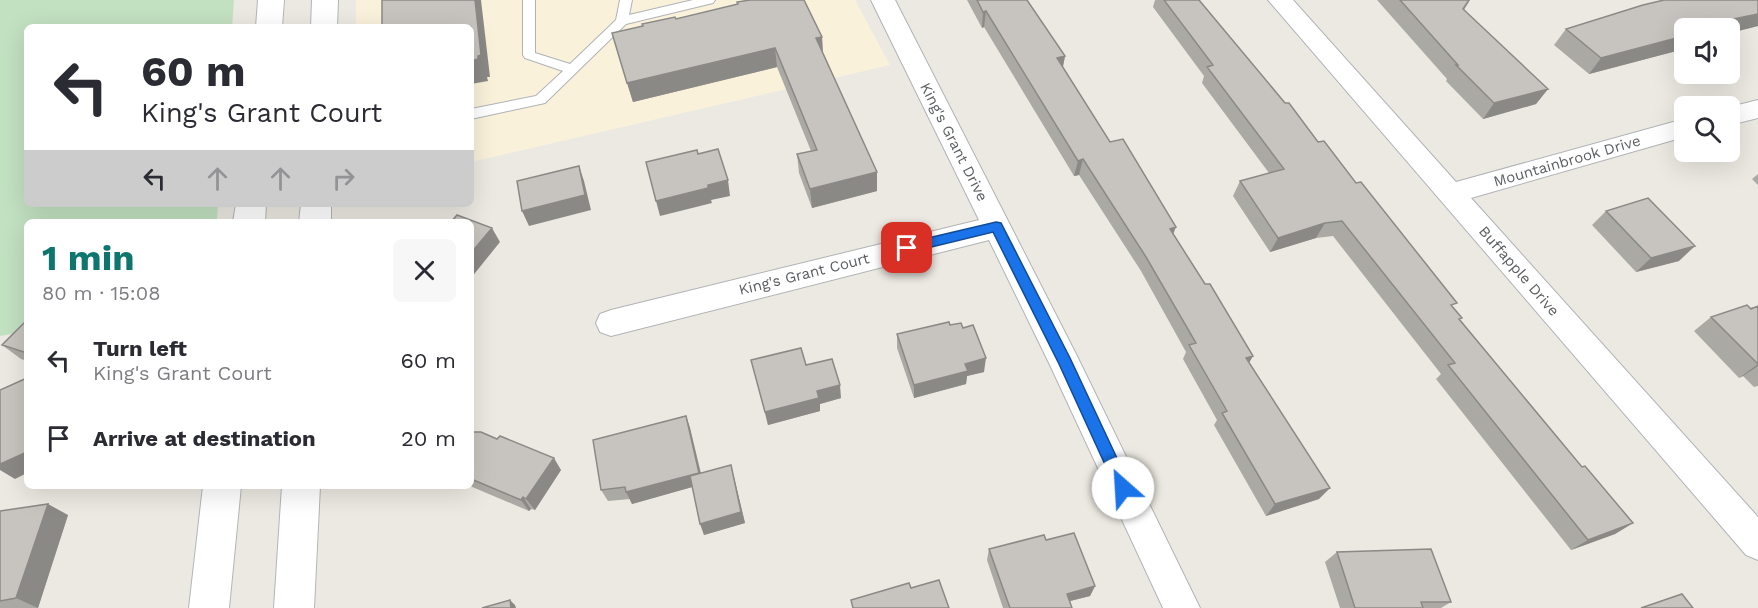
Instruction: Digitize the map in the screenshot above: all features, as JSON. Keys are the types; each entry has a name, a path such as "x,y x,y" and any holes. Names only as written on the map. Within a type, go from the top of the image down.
{"main road":[{"path":"269,24 272,0"},
{"path":"324,24 326,0"},
{"path":"209,608 222,489"},
{"path":"294,608 300,489"}],"street":[{"name":"King's Grant Drive","path":"883,0 1065,363 1182,608"},
{"name":"Buffapple Drive","path":"1280,0 1758,543"},
{"path":"1740,114 1758,109"},
{"name":"Mountainbrook Drive","path":"1450,194 1674,131"},
{"name":"King's Grant Court","path":"611,323 996,227"}],"lane":[{"path":"529,0 529,55 572,69"},
{"path":"622,21 626,0"},
{"path":"474,113 540,100 622,21 709,0"}],"shaded area":[{"path":"356,0 855,0 890,65 474,161 474,24 356,24"}],"green space":[{"path":"0,0 234,0 232,24 24,24 24,207 218,207 217,219 24,219 24,332 0,336"}],"building":[{"path":"382,0 475,0 481,55 474,60 474,24 382,24"},
{"path":"750,0 804,0 822,37 816,38 877,172 810,189 797,154 817,150 775,48 627,83 612,33"},
{"path":"977,0 1027,0 1065,56 1057,58 1110,142 1123,139 1176,227 1170,229 1205,284 1210,284 1253,356 1246,358 1330,488 1275,504 1222,413 1227,411 1189,345 1196,343 1146,257 1083,159 1078,161"},
{"path":"1164,0 1199,0 1285,103 1289,103 1318,142 1324,141 1356,183 1361,182 1457,303 1451,305 1462,318 1459,319 1582,467 1585,466 1633,523 1588,540 1448,365 1455,363 1342,221 1325,223 1278,238 1240,181 1284,169 1207,67 1213,65"},
{"path":"1400,0 1469,0 1463,9 1548,89 1494,103 1456,65 1458,65"},
{"path":"1664,0 1758,0 1758,14 1738,18 1674,18 1674,39 1601,58 1566,29"},
{"path":"718,149 728,180 708,185 708,188 656,201 646,162 697,150 698,154"},
{"path":"579,166 585,195 522,211 517,181"},
{"path":"1648,198 1695,246 1651,258 1606,211"},
{"path":"457,215 468,219 454,219"},
{"path":"474,221 492,228 474,249"},
{"path":"1747,305 1751,309 1758,306 1758,364 1711,317"},
{"path":"949,322 950,325 961,323 963,328 973,325 986,358 965,364 968,371 914,385 897,334"},
{"path":"24,323 24,352 2,345"},
{"path":"801,348 806,365 832,359 840,385 817,391 819,398 765,412 751,360"},
{"path":"24,379 24,453 0,464 0,390"},
{"path":"686,416 699,473 626,492 625,487 601,490 593,440"},
{"path":"474,432 481,432 497,439 500,436 554,458 526,499 523,497 521,500 474,480"},
{"path":"731,465 741,512 700,524 690,476"},
{"path":"48,504 16,598 0,601 0,511"},
{"path":"1074,533 1095,586 1067,594 1072,608 1010,608 989,549 1044,535 1046,540"},
{"path":"1431,549 1451,602 1421,602 1423,608 1355,608 1337,552"},
{"path":"939,580 949,608 853,608 851,600 909,583 911,588"},
{"path":"1682,594 1693,608 1641,608"},
{"path":"510,600 511,608 482,608"}],"route":[{"path":"907,248 996,227 1065,363 1123,488"}]}
